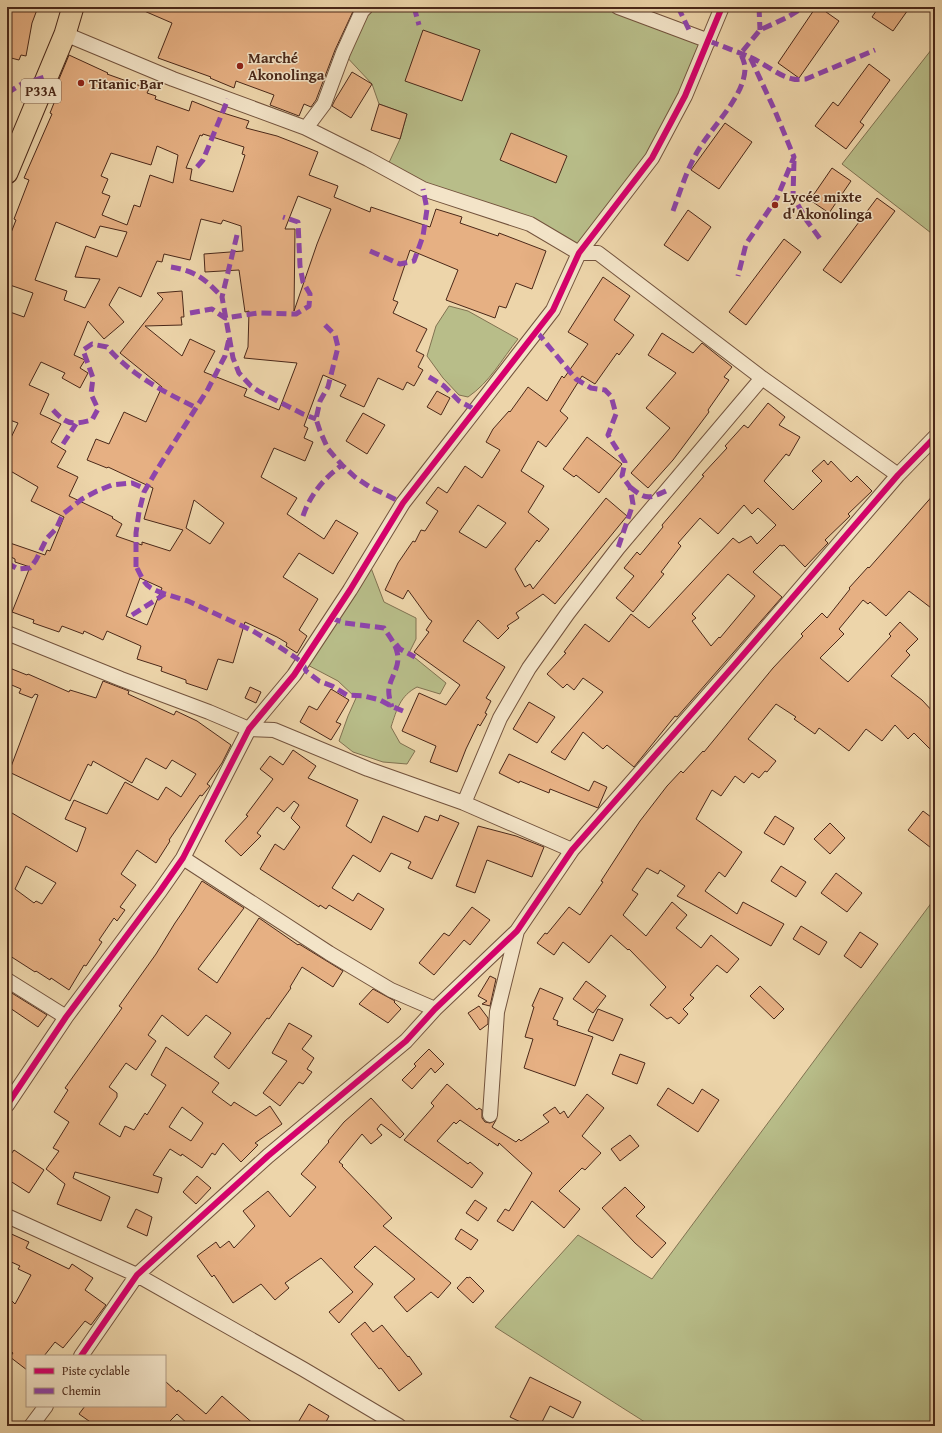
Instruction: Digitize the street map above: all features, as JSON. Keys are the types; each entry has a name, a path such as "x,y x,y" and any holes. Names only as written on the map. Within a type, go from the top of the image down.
{"main road":[{"name":"P33A","path":"7,174 65,34 73,7"}],"street":[{"path":"306,128 324,104 343,53 362,11 366,7"},
{"path":"618,7 709,41"},
{"path":"7,1105 66,1017 160,892 183,858 249,729 294,675 350,590 403,503 554,310 579,253 652,158 685,96 722,7"},
{"path":"65,34 173,79 306,128 423,189 530,224 579,253 598,253 762,378 898,475"},
{"path":"464,803 500,718 528,668 618,548 762,378"},
{"path":"82,1355 137,1275 268,1156 406,1041 435,1009 518,931 572,850 731,669 898,475 935,436"},
{"path":"7,633 249,729 274,730 368,769 464,803 572,850"},
{"path":"183,858 329,953 391,990 435,1009"},
{"path":"490,1115 497,1012 518,931"},
{"path":"7,980 66,1017"},
{"path":"7,1216 137,1275 303,1369 399,1426"},
{"path":"31,1426 45,1407"}],"green space":[{"path":"366,7 619,7 709,41 652,158 579,253 386,169 400,139 407,114 379,104 372,84 343,53"},
{"path":"935,45 935,236 842,164"},
{"path":"449,306 468,311 518,339 483,384 468,397 459,395 443,378 427,356 436,326"},
{"path":"368,560 384,602 416,618 416,639 409,653 446,683 440,694 417,687 403,699 395,714 391,727 400,743 415,751 407,764 383,762 353,752 339,741 356,698 338,681 302,662"},
{"path":"935,898 935,1426 647,1426 648,1424 495,1327 578,1235 652,1279"}],"building":[{"path":"7,7 38,7 32,23 26,56 21,55 19,60 7,57"},
{"name":"Marché Akonolinga","path":"135,7 355,7 335,50 316,100 311,107 304,104 299,116 270,105 274,95 236,81 234,88 210,78 211,77 158,58 172,23"},
{"path":"816,7 819,7 839,21 799,78 778,63"},
{"path":"879,7 910,7 893,31 872,17"},
{"path":"423,30 480,50 462,101 405,81"},
{"path":"69,55 108,73 107,74 149,89 147,93 156,96 155,99 189,111 192,101 249,121 246,128 277,136 318,152 309,175 338,186 334,197 370,212 371,207 430,227 436,209 462,217 460,223 498,236 499,233 546,251 532,289 516,283 506,308 499,306 495,318 446,300 458,270 410,250 393,300 398,302 393,313 427,329 416,351 424,355 418,367 423,370 414,386 407,382 403,390 378,378 364,407 340,396 346,385 323,375 304,426 308,428 304,438 313,442 305,461 274,448 261,477 297,498 287,514 324,539 336,520 358,533 333,574 299,553 283,577 318,599 299,630 307,636 297,653 286,646 287,643 277,637 245,622 233,663 218,659 207,690 186,683 186,680 161,671 162,667 137,659 141,646 107,631 103,640 84,631 83,634 62,626 59,632 33,623 34,620 12,612 30,567 15,562 15,559 7,555 7,542 45,555 47,550 50,551 64,517 31,501 38,487 7,469 7,446 18,423 7,419 7,311 24,317 33,293 7,284 7,243 16,220 14,219 29,180 24,178 52,114 50,113 56,98 52,96","holes":["203,134 244,147 242,154 245,155 233,192 190,180 192,169 186,168 200,135 202,136","157,146 178,155 173,183 150,175 140,207 134,205 127,225 102,215 110,196 102,193 108,179 101,176 111,153 151,165","298,196 331,209 317,244 294,311 295,229 285,229","201,219 221,224 223,220 241,226 243,251 204,254 205,272 239,270 245,312 249,311 248,347 244,358 297,363 279,410 244,396 247,389 204,372 215,351 190,339 182,356 145,326 182,325 181,317 184,317 182,291 157,293 163,299 120,353 162,387 146,422 124,412 109,444 96,439 87,460 107,468 108,467 153,488 144,519 183,530 170,551 142,542 142,545 116,536 122,524 112,518 113,517 69,496 78,477 57,467 66,451 51,442 61,424 40,414 49,394 29,385 41,362 65,373 62,378 80,388 88,373 80,368 85,360 74,355 88,321 104,339 124,322 109,305 119,287 141,297 157,261 162,262 164,254 190,260","56,222 95,238 100,226 127,232 117,257 86,246 75,277 100,279 85,308 64,300 67,291 35,280","194,500 224,523 210,544 186,528","140,578 162,588 147,625 126,616"]},
{"path":"869,64 890,80 860,122 864,125 846,149 815,126 833,102 838,106"},
{"path":"352,72 372,84 351,118 332,106"},
{"path":"379,104 407,114 400,139 371,130"},
{"path":"725,123 752,142 719,189 691,170"},
{"path":"511,133 567,156 556,183 500,160"},
{"path":"832,168 851,181 829,213 810,200"},
{"path":"877,198 895,211 841,283 823,270"},
{"path":"688,210 711,227 688,261 664,245"},
{"path":"784,239 801,252 746,325 729,312"},
{"path":"603,277 630,296 614,320 634,335 619,355 617,353 595,384 582,376 560,411 568,418 546,447 538,441 521,471 544,486 528,512 549,529 539,542 537,540 515,569 525,587 530,584 533,589 606,498 627,516 555,604 543,594 516,613 519,618 507,626 509,628 498,639 478,620 463,641 505,667 486,698 491,701 485,713 487,714 480,726 478,724 457,772 430,762 436,746 402,731 419,693 446,705 460,685 414,652 429,632 426,630 432,621 408,590 403,599 385,590 398,563 413,541 415,542 421,530 425,531 438,511 426,503 438,487 447,493 465,466 482,478 500,450 486,442 493,429 509,411 510,412 528,387 547,401 562,376 564,378 588,344 568,332","holes":["478,505 506,523 486,548 459,532"]},
{"path":"662,333 693,353 702,343 732,367 724,377 729,380 708,410 709,412 673,460 648,488 631,473 670,428 646,408 676,373 648,355"},
{"path":"437,391 450,398 441,415 427,407"},
{"path":"768,403 785,417 779,425 800,437 789,456 786,454 764,481 793,510 822,481 812,471 824,460 828,465 831,461 851,482 857,476 872,491 848,514 850,516 825,540 828,543 805,567 784,545 780,545 753,572 782,597 677,717 675,716 634,767 607,745 603,749 583,732 565,760 551,752 603,692 583,678 574,690 567,684 563,688 547,674 566,653 564,652 585,624 609,642 631,614 649,628 733,538 739,543 751,536 757,544 776,525 758,508 752,514 744,505 718,534 700,518 678,543 681,546 661,572 664,574 633,612 616,598 634,576 624,568 637,552 640,555 663,527 662,525 704,476 702,475 727,448 725,446 744,425 748,428","holes":["728,574 755,596 720,638 719,637 711,646 692,621 696,618 692,614"]},
{"path":"363,413 385,425 367,454 346,441"},
{"path":"587,437 622,464 599,493 576,475 574,477 563,469"},
{"path":"935,493 935,611 909,591 886,616 870,602 868,604 863,600 839,629 844,634 820,658 848,682 891,636 889,634 900,622 918,639 906,651 910,655 891,676 922,700 935,714 935,754 914,733 908,739 895,725 882,741 866,729 849,751 819,728 815,734 794,719 796,717 776,704 748,739 776,761 767,772 765,771 759,778 752,773 744,783 735,776 721,796 712,790 696,819 742,852 725,877 719,872 705,891 737,914 743,902 784,924 771,946 677,896 685,886 660,870 658,874 647,868 632,890 638,894 623,915 646,936 672,902 687,915 676,928 701,948 711,935 739,959 727,973 717,965 690,995 694,998 683,1009 688,1014 679,1024 671,1017 667,1019 650,1005 666,987 629,949 628,950 611,935 589,963 563,942 554,955 537,943 545,933 547,934 569,907 580,915 603,882 601,881 640,821 667,786 681,771 683,773 703,751 704,752 773,668 803,636 801,634 822,613 827,618 850,589 849,588 868,567 869,568"},
{"path":"7,667 27,675 28,674 69,692 70,690 96,698 103,681 129,691 128,694 174,715 176,711 197,721 231,745 222,763 207,784 210,786 202,796 200,795 169,840 170,841 156,863 137,850 121,874 136,885 120,907 125,910 117,921 114,918 99,940 102,942 86,966 84,965 69,990 51,978 50,980 36,971 35,972 7,954 7,810 77,852 86,828 65,819 74,800 107,814 125,782 158,800 166,787 181,797 196,774 172,760 166,769 146,758 132,783 93,761 91,766 88,764 70,801 9,772 38,695 35,694 32,698 19,693 21,689 7,683","holes":["26,866 56,883 42,904 36,901 34,903 15,889"]},
{"path":"250,687 261,692 256,703 245,698"},
{"path":"331,689 349,700 336,722 341,724 331,740 300,722 309,706 317,710"},
{"path":"529,702 555,717 537,743 513,729"},
{"path":"293,750 316,766 308,778 358,800 346,826 371,843 383,816 418,832 425,816 438,821 440,815 459,823 432,879 408,868 411,862 391,853 380,872 353,855 332,888 353,901 358,893 384,909 371,930 329,905 326,909 320,905 319,907 260,869 275,844 284,850 300,827 291,818 299,805 294,801 284,812 277,807 257,833 261,836 241,856 225,841 248,816 246,815 273,779 260,769 270,756 283,765"},
{"path":"509,754 589,791 594,781 607,787 598,808 550,789 549,793 520,781 519,783 499,773"},
{"path":"923,811 935,820 935,851 908,830"},
{"path":"775,816 794,828 784,845 764,833"},
{"path":"830,823 845,838 830,854 814,839"},
{"path":"478,826 516,836 544,847 532,877 487,860 475,893 456,886"},
{"path":"781,866 806,882 796,897 771,881"},
{"path":"836,873 862,893 847,912 821,893"},
{"path":"202,881 244,908 198,969 217,983 259,918 298,945 299,944 343,971 333,987 302,967 290,987 291,988 269,1019 267,1018 229,1069 214,1057 231,1033 206,1015 188,1036 162,1015 148,1035 156,1041 136,1070 126,1063 109,1087 117,1093 117,1097 99,1124 120,1137 125,1126 134,1130 145,1113 147,1115 166,1085 151,1075 166,1047 219,1083 212,1092 231,1106 234,1102 256,1116 270,1106 282,1124 255,1143 258,1145 241,1162 223,1143 215,1155 212,1153 202,1168 182,1154 181,1156 170,1149 153,1175 162,1178 158,1193 75,1172 73,1178 110,1197 101,1221 57,1204 65,1184 46,1169 59,1151 53,1148 69,1122 54,1112 68,1090 65,1088 122,1008 119,1006 156,954","holes":["182,1107 203,1123 191,1141 169,1127"]},
{"path":"472,907 490,920 470,945 464,940 434,975 419,963 444,933 449,936"},
{"path":"801,926 827,942 819,955 793,939"},
{"path":"860,932 878,944 861,968 844,956"},
{"path":"490,976 496,979 490,1006 482,1004 487,1001 478,996"},
{"path":"586,981 606,996 593,1013 573,999"},
{"path":"760,986 784,1009 774,1019 750,996"},
{"path":"540,988 563,998 553,1019 558,1021 557,1025 593,1037 575,1086 524,1068 533,1039 525,1037 534,1007 532,1006"},
{"path":"373,989 395,1001 394,1002 401,1009 388,1023 359,1004"},
{"path":"7,990 47,1015 38,1027 7,1006"},
{"path":"479,1006 488,1018 488,1024 480,1030 468,1013"},
{"path":"598,1009 623,1019 613,1041 588,1031"},
{"path":"289,1023 312,1036 302,1049 314,1058 307,1069 312,1072 303,1084 299,1082 280,1106 263,1093 287,1061 272,1053"},
{"path":"429,1049 444,1064 435,1073 431,1068 412,1089 402,1080 416,1066 414,1064"},
{"path":"620,1054 645,1063 637,1084 612,1074"},
{"path":"447,1084 477,1110 479,1108 482,1110 482,1118 485,1122 490,1123 496,1120 492,1127 516,1142 519,1139 521,1141 549,1122 543,1115 555,1107 560,1114 564,1111 568,1118 587,1094 604,1108 582,1136 601,1153 585,1170 582,1168 559,1191 580,1209 564,1228 532,1201 513,1231 497,1221 505,1209 509,1211 532,1173 499,1143 498,1146 460,1120 456,1124 454,1122 437,1141 468,1164 470,1162 483,1173 472,1188 404,1140 434,1106 431,1103"},
{"path":"668,1088 693,1104 702,1089 719,1100 698,1132 657,1105"},
{"path":"371,1098 404,1134 400,1138 381,1124 377,1129 382,1135 371,1144 362,1134 339,1162 392,1218 383,1226 451,1283 438,1298 431,1292 407,1312 394,1297 415,1279 375,1246 354,1267 373,1284 339,1323 329,1312 353,1292 321,1258 285,1283 289,1288 275,1300 261,1284 233,1303 214,1275 212,1277 197,1256 216,1242 220,1248 229,1241 234,1248 255,1226 243,1211 268,1191 290,1217 316,1187 301,1174 344,1122"},
{"path":"630,1135 639,1146 620,1161 611,1149"},
{"path":"14,1150 44,1170 29,1193 7,1179 7,1160"},
{"path":"197,1176 211,1188 196,1204 183,1192"},
{"path":"625,1187 645,1207 636,1216 666,1243 652,1258 635,1243 602,1208"},
{"path":"475,1200 487,1208 478,1221 466,1213"},
{"path":"136,1209 152,1217 147,1236 127,1227"},
{"path":"461,1229 478,1240 471,1250 455,1239"},
{"path":"7,1232 29,1242 26,1248 69,1269 72,1264 93,1278 85,1290 106,1305 91,1325 85,1321 63,1348 55,1342 45,1355 26,1355 26,1369 10,1357 13,1353 7,1348 7,1296 15,1304 31,1275 18,1269 20,1266 7,1260"},
{"path":"467,1277 470,1277 484,1291 473,1303 457,1288"},
{"path":"365,1322 373,1332 382,1325 408,1357 409,1356 422,1374 399,1391 351,1334"},
{"path":"530,1377 581,1402 573,1418 550,1406 540,1426 529,1426 510,1417"},
{"path":"166,1382 177,1392 178,1390 206,1414 222,1396 256,1426 190,1426 177,1414 165,1426 96,1426 79,1414 84,1407 166,1407"},
{"path":"309,1404 329,1416 324,1426 296,1426"}],"marked path":[{"path":"414,7 419,25"},
{"path":"678,7 691,34"},
{"path":"759,7 760,30"},
{"path":"673,211 692,161 702,144 726,112 739,90 745,68 741,53 760,30 786,18 804,7"},
{"path":"709,41 750,57 794,157 777,198 746,244 738,276"},
{"path":"750,57 787,77 793,79 806,79 875,50"},
{"path":"7,93 20,85 48,76"},
{"path":"197,167 203,160 228,99"},
{"path":"794,161 793,196 807,221 821,240"},
{"path":"370,251 400,264 414,261 423,236 427,209 423,189"},
{"path":"190,313 212,309 225,318 258,313 296,314 309,306 310,294 303,282 300,266 298,222 283,217"},
{"path":"237,235 222,297 233,358 239,373 251,386 260,392 316,419"},
{"path":"171,267 187,271 200,277 222,297"},
{"path":"325,325 335,335 338,347 328,387 320,401 316,419 320,431 328,449 355,477 370,487 403,503"},
{"path":"537,332 576,379 591,388 605,390 611,396 616,414 608,435 625,462 622,476 630,487 633,504 618,548"},
{"path":"136,567 136,533 144,492 208,389 225,356 229,339"},
{"path":"53,410 66,421 79,423 92,420 98,409 91,394 93,378 83,350 92,344 107,347 116,357 137,374 172,396 197,408"},
{"path":"429,377 444,386 459,401 476,410"},
{"path":"63,444 76,424"},
{"path":"303,516 318,488 342,465"},
{"path":"7,563 18,569 30,568 36,560 47,538 56,529 63,514 82,499 97,491 112,485 132,483 146,489"},
{"path":"630,487 647,497 655,496 666,491"},
{"path":"137,568 142,579 147,585 154,590 165,594"},
{"path":"132,615 165,594 188,601 253,631 278,646 302,662 306,671 319,681 332,686 347,695 364,696 380,700 403,711"},
{"path":"331,618 345,623 384,628 395,646 398,657 397,666 389,688 392,707"},
{"path":"396,644 400,649 415,657"}],"cycle path":[{"path":"7,1105 66,1017 183,858 249,729 294,675 350,590 403,503 553,310 579,253 652,158 685,96 722,7"},
{"path":"82,1355 137,1275 268,1156 406,1041 435,1009 517,931 572,850 731,669 898,475 935,437"}],"place":[{"name":"Marché Akonolinga","path":"240,66"},
{"name":"Titanic Bar","path":"81,83"},
{"name":"Lycée mixte d'Akonolinga","path":"775,205"}]}
